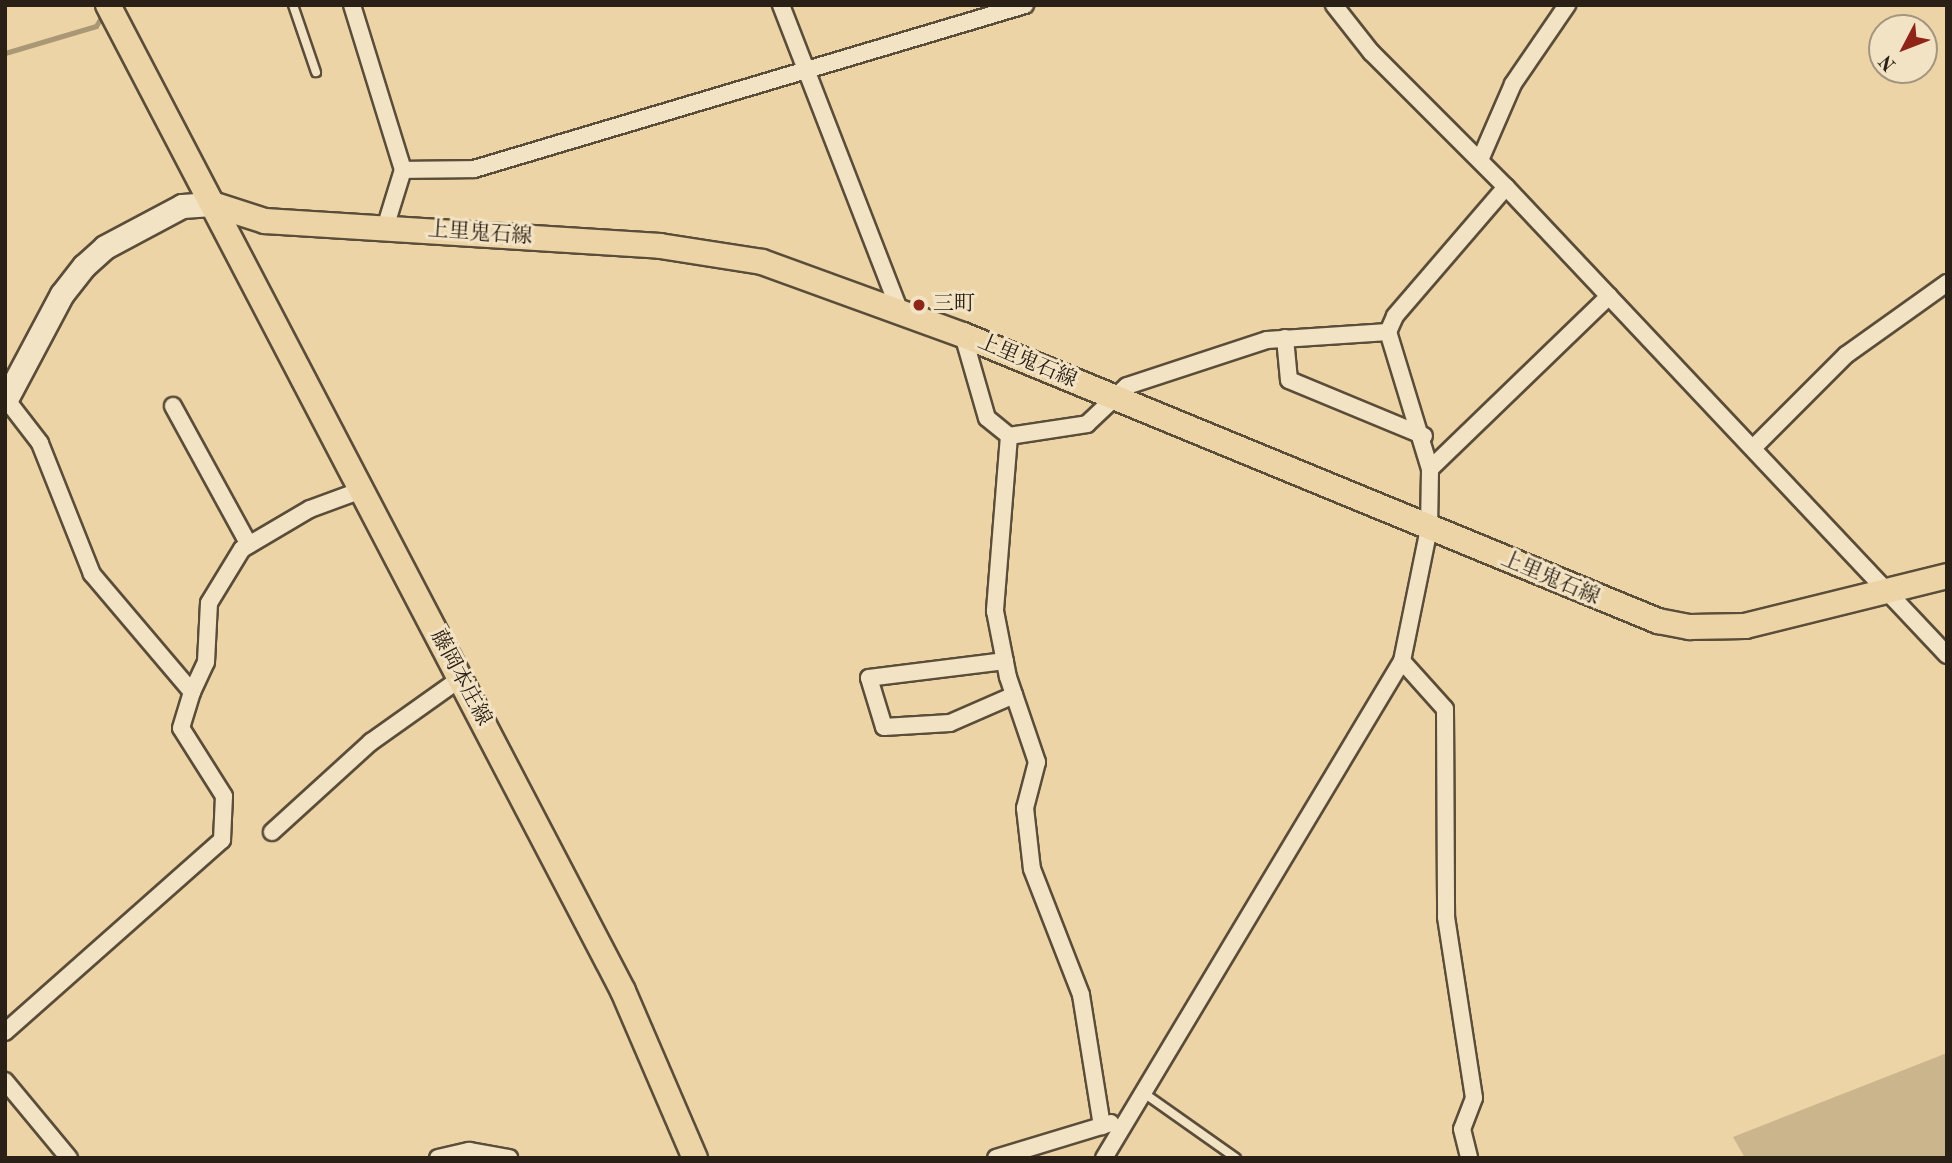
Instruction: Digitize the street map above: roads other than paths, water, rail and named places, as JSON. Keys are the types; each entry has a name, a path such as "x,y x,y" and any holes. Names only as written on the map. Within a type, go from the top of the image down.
{"main road":[{"path":"108,5 212,204"},
{"name":"上里鬼石線","path":"212,204 265,220 721,254 795,272 963,335 1624,610 1690,627 1773,621 1947,576"},
{"name":"藤岡本庄線","path":"212,204 623,991 695,1158"}],"street":[{"path":"352,5 403,170 385,228"},
{"path":"781,5 899,309"},
{"path":"403,170 474,169 1025,5"},
{"path":"1334,5 1371,52 1506,187 1947,655"},
{"path":"1479,160 1513,83 1567,5"},
{"path":"1104,1158 1140,1090 1402,661 1429,528 1430,469 1424,436 1388,332 1395,316 1506,187"},
{"path":"192,692 92,574 40,443 6,400 62,294 84,266 106,247 182,206 212,204"},
{"path":"1753,448 1846,355 1947,282"},
{"path":"1430,469 1609,296"},
{"path":"963,335 987,418 1009,436 1087,424 1145,378 1285,338 1388,332"},
{"path":"1285,338 1289,380 1424,436"},
{"path":"173,406 249,545"},
{"path":"1009,436 995,611 1014,695 1037,762 1026,808 1032,869 1081,995 1102,1126"},
{"path":"5,1032 222,840 224,796 181,728 192,692 206,662 209,603 249,545 310,509 362,490"},
{"path":"1005,661 869,678 884,727 950,723 1014,695"},
{"path":"1402,661 1445,709 1446,917 1474,1098 1462,1129 1469,1158"},
{"path":"272,832 371,742 461,678"},
{"path":"5,1081 69,1158"},
{"path":"996,1158 1123,1119"},
{"path":"438,1158 469,1151 509,1158"}],"lane":[{"path":"293,5 316,72"},
{"path":"1140,1090 1236,1158"}],"waterway":[{"path":"5,53 96,26 103,14"}],"place":[{"name":"三町","path":"919,305"}]}
